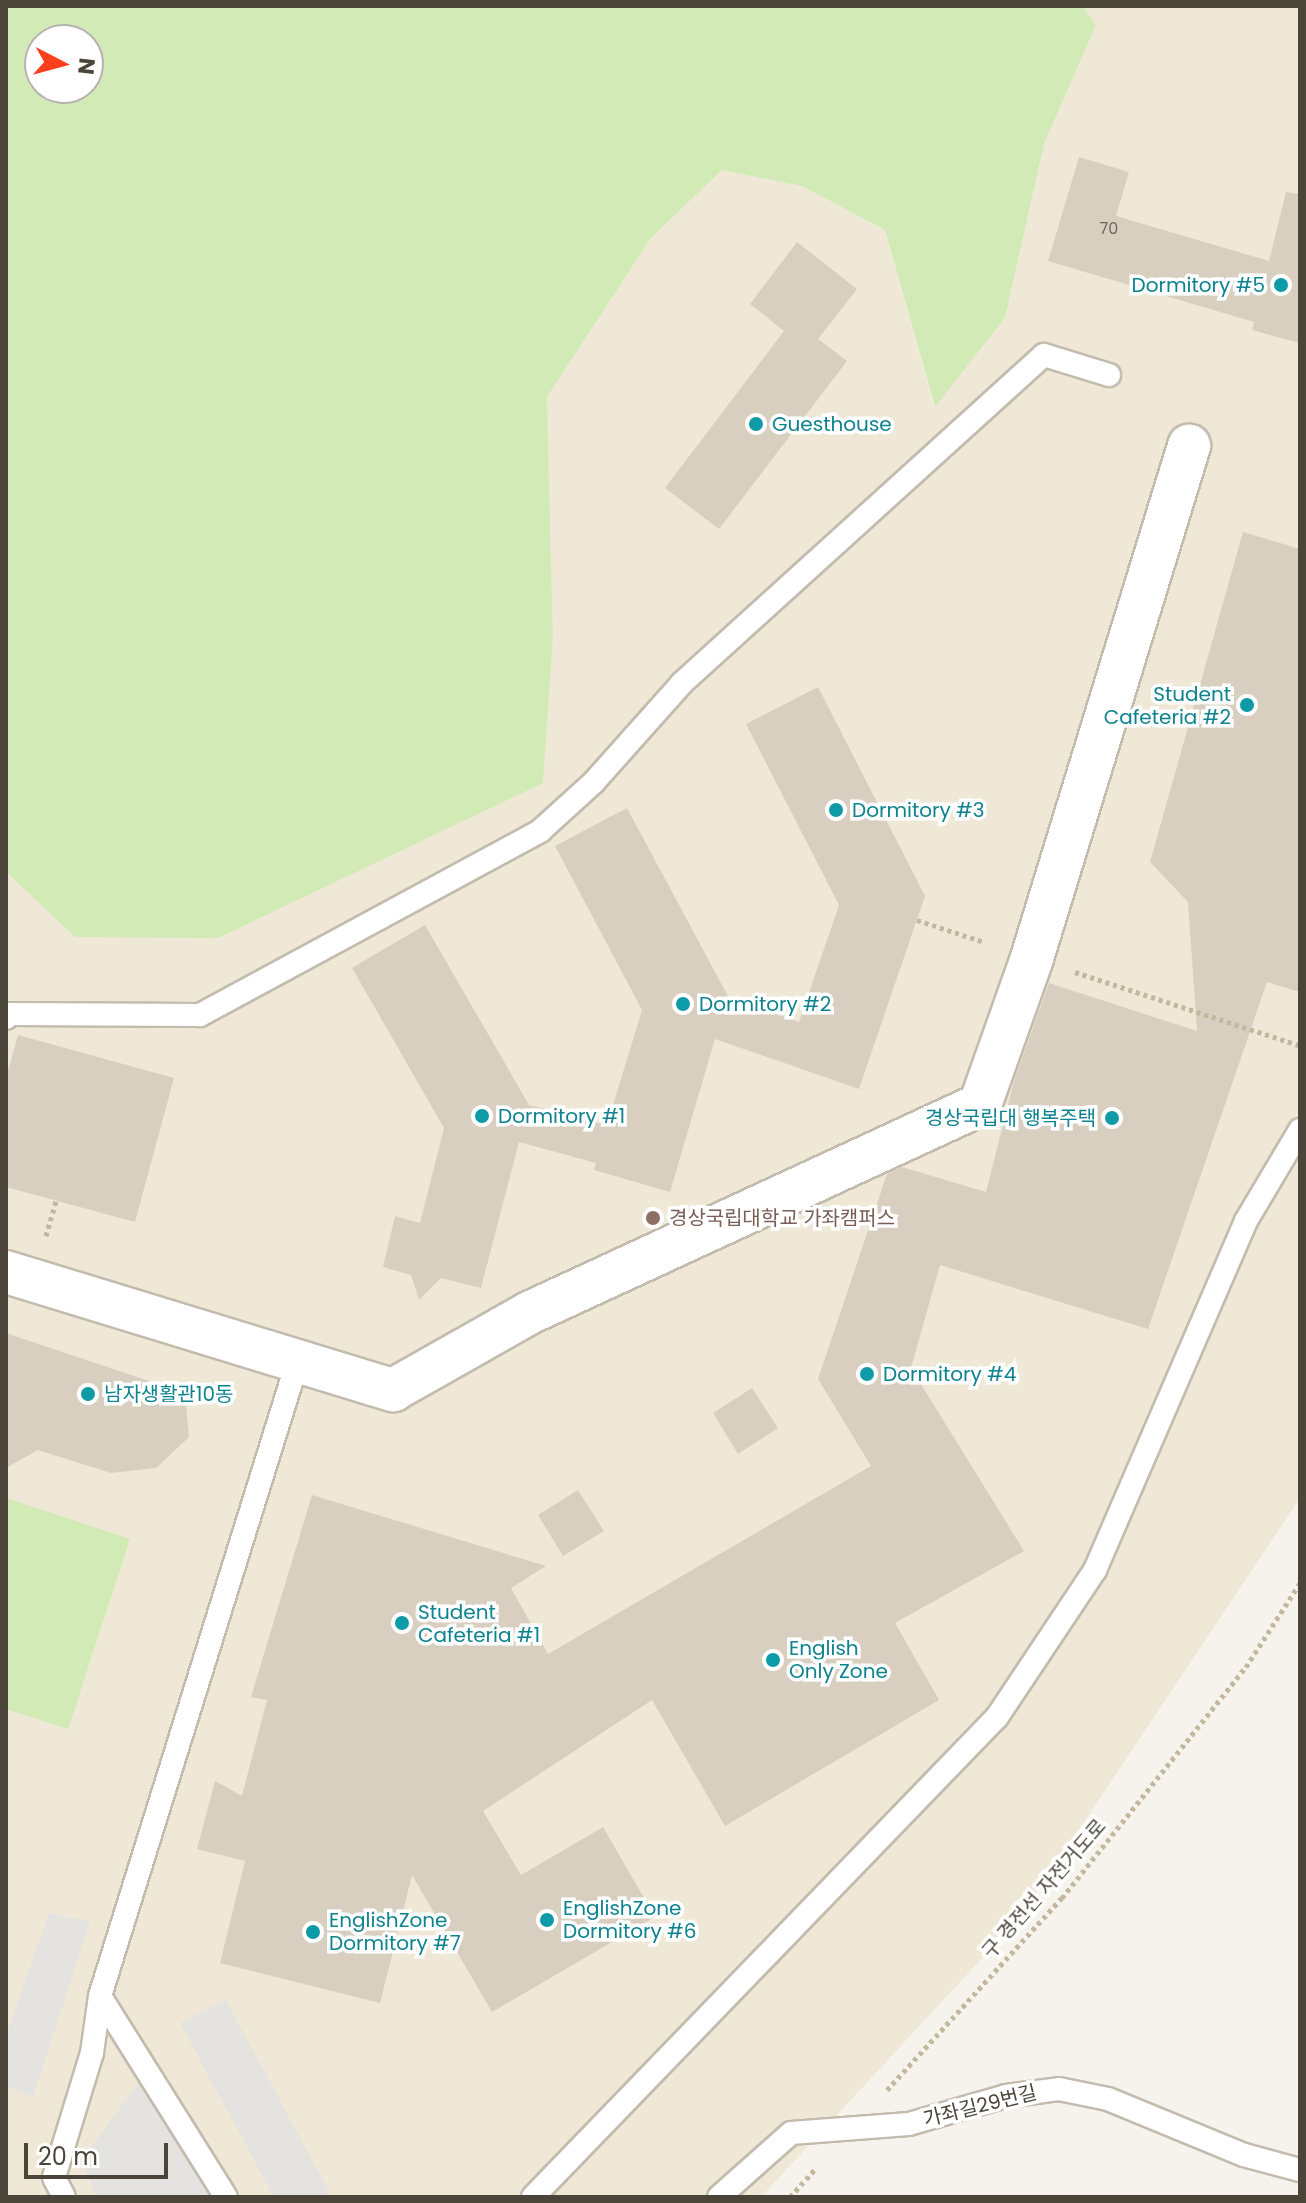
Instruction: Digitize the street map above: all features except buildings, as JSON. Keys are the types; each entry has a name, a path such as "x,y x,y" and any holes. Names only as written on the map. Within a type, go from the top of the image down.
{"street":[{"path":"6,1272 393,1390 542,1307 980,1105 1032,958 1189,446"}],"lane":[{"path":"6,1018 200,1015 540,831 593,783 682,683 1044,355 1109,375"},
{"path":"533,2197 997,1717 1095,1570 1246,1221 1300,1130"},
{"path":"64,2197 54,2177 92,2053 100,1996 298,1360"},
{"path":"100,1996 226,2197"},
{"name":"가좌길29번길","path":"719,2197 791,2133 909,2124 1006,2096 1059,2089 1108,2099 1244,2155 1300,2170"}],"path":[{"path":"917,920 984,942"},
{"path":"1032,958 1298,1045"},
{"path":"46,1240 56,1200"},
{"name":"구 경전선 자전거도로","path":"790,2197 1062,1898 1246,1667 1300,1583"}],"shaded area":[{"name":"경상국립대학교 가좌캠퍼스","path":"1083,6 1300,6 1300,1498 1022,1915 761,2197 6,2197 6,872 75,937 543,783 553,638 547,397 651,238 722,170 802,186 885,230 934,406 1005,318 1044,144 1096,25"},
{"path":"49,1913 90,1922 33,2097 6,2086 6,2036"},
{"path":"226,2000 332,2197 274,2197 180,2023"},
{"path":"147,2070 209,2197 97,2197 81,2162"}],"green space":[{"path":"6,6 1083,6 1096,25 1044,144 1005,318 935,407 885,230 802,186 722,170 651,238 547,397 553,638 543,783 218,938 75,937 6,872"},
{"path":"6,1498 130,1539 68,1729 6,1709"}],"place":[{"name":"Dormitory #5","path":"1281,285"},
{"name":"Guesthouse","path":"756,424"},
{"name":"Student Cafeteria #2","path":"1247,705"},
{"name":"Dormitory #3","path":"836,810"},
{"name":"Dormitory #2","path":"683,1004"},
{"name":"Dormitory #1","path":"482,1116"},
{"name":"경상국립대 행복주택","path":"1112,1118"},
{"name":"경상국립대학교 가좌캠퍼스","path":"653,1218"},
{"name":"Dormitory #4","path":"867,1374"},
{"name":"남자생활관10동","path":"88,1394"},
{"name":"Student Cafeteria #1","path":"402,1623"},
{"name":"English Only Zone","path":"773,1660"},
{"name":"EnglishZone Dormitory #6","path":"547,1920"},
{"name":"EnglishZone Dormitory #7","path":"313,1932"}]}
